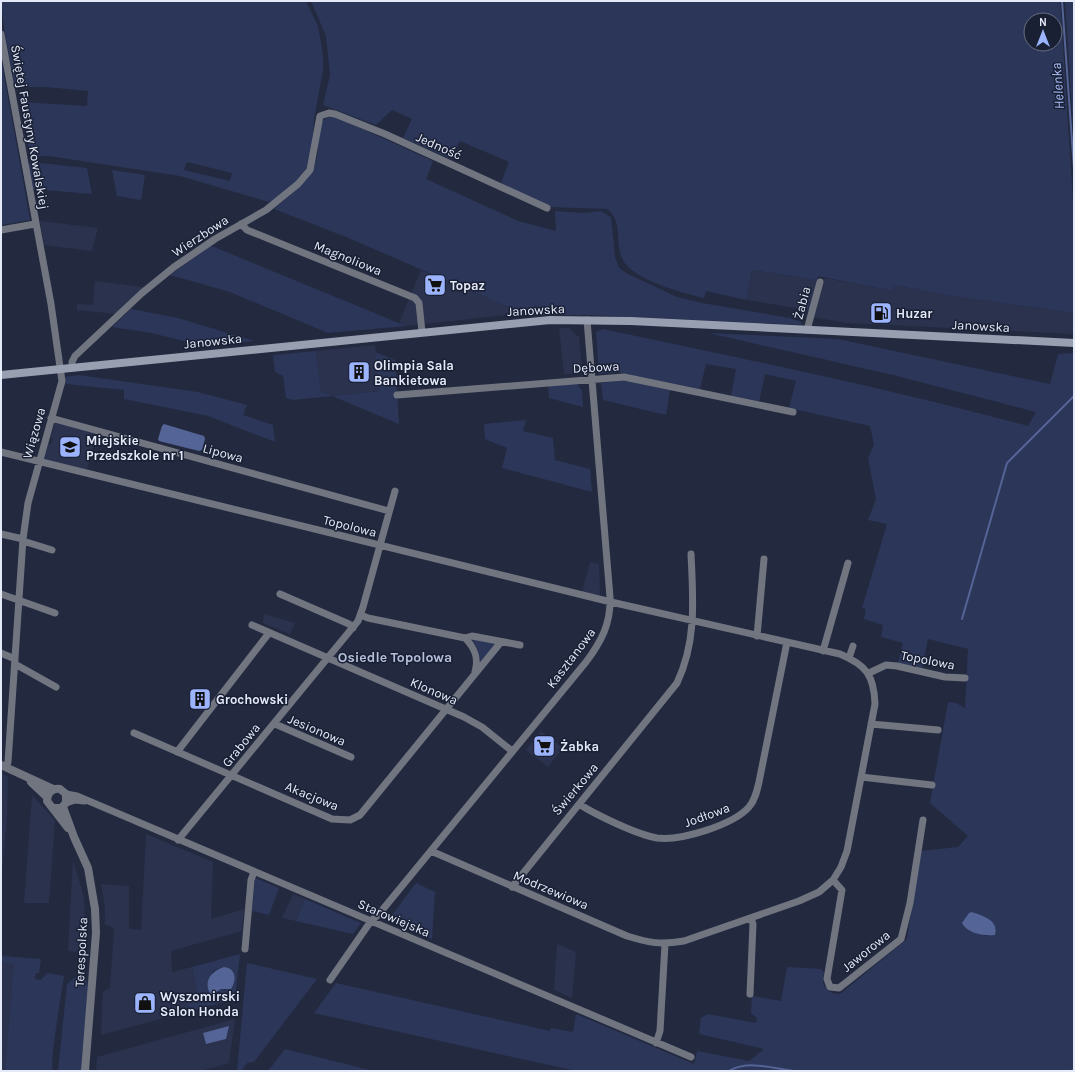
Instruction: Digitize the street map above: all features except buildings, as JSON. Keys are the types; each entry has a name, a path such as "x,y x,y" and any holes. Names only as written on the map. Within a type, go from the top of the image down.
{"main road":[{"name":"Janowska","path":"1,375 531,321 587,320 1074,343"}],"street":[{"name":"Świętej Faustyny Kowalskiej","path":"1,34 61,369"},
{"name":"Jedność","path":"320,116 329,113 335,114 385,134 548,208"},
{"name":"Wierzbowa","path":"72,368 72,362 75,356 142,292 174,267 273,205 306,176 313,159 320,116"},
{"name":"Świętej Faustyny Kowalskiej","path":"1,230 35,224"},
{"name":"Magnoliowa","path":"241,224 247,230 415,298 419,303 422,332"},
{"name":"Żabia","path":"807,330 820,282"},
{"name":"Kasztanowa","path":"330,980 371,922 431,851 598,646 606,631 611,602 587,320"},
{"name":"Wiązowa","path":"23,540 28,504 62,381 61,369"},
{"name":"Dębowa","path":"398,395 624,377 793,412"},
{"name":"Lipowa","path":"51,418 389,511"},
{"name":"Topolowa","path":"1,452 611,602 823,650 855,660 869,673 877,668 891,665 945,677 965,678"},
{"name":"Grabowa","path":"178,840 353,628 361,615 395,491"},
{"path":"1,534 52,550"},
{"path":"23,540 8,762 4,766 53,789 60,789 66,794 65,805 59,809 53,808 48,804 47,798 23,775"},
{"path":"691,554 693,620"},
{"path":"757,636 764,559"},
{"path":"823,650 848,563"},
{"path":"1,594 54,612"},
{"path":"280,594 349,624 353,628"},
{"path":"361,615 368,618 465,638 472,636 520,645"},
{"name":"Świerkowa","path":"512,887 677,682 685,667 690,648 693,620"},
{"name":"Klonowa","path":"252,625 446,709 482,727 512,751"},
{"path":"177,752 269,633"},
{"path":"465,638 472,644 476,652 477,664 474,676"},
{"name":"Akacjowa","path":"134,733 332,819 350,820 360,816 501,642"},
{"name":"Jodłowa","path":"579,804 645,835 658,838 685,836 739,816 755,798 787,642"},
{"path":"850,658 853,646"},
{"path":"1,653 56,686"},
{"name":"Modrzewiowa","path":"431,851 627,936 647,942 665,944 684,941 812,895 833,880 841,867 847,851 875,704 875,690 869,673"},
{"name":"Jesionowa","path":"275,724 351,757"},
{"path":"871,724 938,730"},
{"path":"861,777 932,785"},
{"path":"47,798 53,789"},
{"name":"Starowiejska","path":"66,794 77,796 656,1043 691,1056"},
{"name":"Starowiejska","path":"65,805 75,800 88,801"},
{"name":"Terespolska","path":"65,805 74,837 88,868 95,908 96,933 85,1071"},
{"name":"Terespolska","path":"53,808 74,837"},
{"name":"Jaworowa","path":"833,880 842,890 827,979 830,987 834,989 840,988 901,939 908,910 923,820"},
{"path":"244,949 251,880 254,872"},
{"path":"750,994 753,924 751,918"},
{"path":"656,1043 660,1031 665,944"}],"shaded area":[{"path":"1,1 306,1 318,26 323,55 323,70 314,119 309,164 300,180 274,200 269,202 180,176 49,156 30,156 21,102 87,106 88,91 46,87 15,87 4,28","holes":["187,162 232,173 230,181 184,170"]},
{"path":"311,1 1060,1 1061,12 1023,12 1023,52 1063,52 1063,47 1074,216 1074,313 952,296 894,285 893,291 818,276 817,280 752,270 746,300 706,291 704,298 684,293 659,285 637,274 628,267 620,253 615,220 607,209 550,207 501,183 509,162 460,141 451,159 403,138 412,119 392,110 376,125 323,105 330,75 326,36"},
{"path":"1065,1 1074,1 1074,140"},
{"path":"1,58 30,220 1,225"},
{"path":"330,117 336,117 433,161 426,179 518,221 556,231 555,211 582,213 601,211 611,217 615,257 619,268 628,274 677,297 702,303 790,318 801,322 802,325 589,315 527,315 346,237 274,209 300,186 310,173 317,157 319,128 321,123"},
{"path":"31,162 87,168 92,194 33,189 28,165"},
{"path":"112,170 145,175 141,200 117,196"},
{"path":"40,221 98,228 92,251 44,245"},
{"path":"210,246 406,326 328,333 230,292 170,275"},
{"path":"421,270 523,313 406,326 399,323"},
{"path":"752,270 817,280 809,310 746,300"},
{"path":"825,278 893,291 894,285 952,296 1074,313 1074,334 846,323 813,317"},
{"path":"95,281 143,287 143,289 116,314 77,310 77,304 93,305"},
{"path":"131,309 178,318 254,341 205,346 151,333 112,327"},
{"path":"559,328 569,328 579,337 582,368 576,374 564,374"},
{"path":"603,329 763,363 922,399 1028,426 1036,412 893,375 708,333 838,339 1050,384 1058,354 1074,353 1074,1071 576,1071 314,1013 336,983 550,1031 551,1028 573,1032 576,1014 694,1064 697,1051 749,1061 764,1049 699,1034 701,1018 708,1014 756,1023 757,1018 751,1013 752,996 781,1001 787,967 821,969 824,972 823,984 832,993 840,994 907,939 921,851 958,847 968,836 930,803 948,702 956,703 965,708 968,649 928,639 922,668 898,663 903,643 881,637 883,625 864,619 866,609 862,608 887,524 868,520 876,499 868,458 874,445 870,426 789,408 796,381 765,374 759,402 731,396 736,369 706,364 700,389 617,372 599,374 596,332","holes":["972,912 988,918 987,936 969,931"]},
{"path":"375,345 380,391 332,396 321,392 316,351"},
{"path":"316,351 321,392 333,396 380,391 375,352 395,360 399,424 332,396 293,400 286,398 283,376 275,372 273,355"},
{"path":"78,375 198,392 247,405 243,415 273,425 275,442 208,416 124,399 124,390 66,384 65,377"},
{"path":"626,381 670,390 666,415 603,400 601,383"},
{"path":"577,384 582,390 583,407 549,398 548,385"},
{"path":"526,420 523,431 553,438 555,460 590,469 592,492 502,468 507,448 485,439 484,424"},
{"name":"Miejskie Przedszkole nr 1","path":"55,422 96,434 87,470 44,459 48,444 51,444 53,438 51,437"},
{"path":"164,424 204,436 205,439 202,450 199,451 159,441 158,439"},
{"path":"590,562 599,564 600,595 598,596 582,592"},
{"path":"264,614 295,623 290,634 263,623"},
{"path":"472,639 496,643 480,662 477,648"},
{"path":"541,731 563,748 548,767 526,750"},
{"path":"1,773 8,777 7,820 1,878"},
{"path":"32,795 55,820 49,903 24,903"},
{"path":"146,834 213,862 211,919 244,909 242,931 171,951 172,972 192,967 197,992 186,996 190,1011 101,1035 103,991 110,988 114,929 105,925 105,907 101,884 129,886 129,929 141,930"},
{"path":"73,860 84,897 85,928 83,946 76,952 68,951"},
{"path":"255,878 279,888 269,915 252,911"},
{"path":"416,883 435,892 432,939 391,922 389,919"},
{"path":"293,894 305,899 296,921 282,918"},
{"path":"305,899 361,923 353,934 296,921"},
{"path":"972,912 989,919 992,922 996,930 995,935 977,934 965,927 962,923 969,913"},
{"path":"557,944 576,952 572,998 554,990"},
{"path":"240,954 235,999 190,1011 185,996 197,992 192,967","holes":["224,967 226,990 221,989 211,994 209,991 213,971"]},
{"path":"1,956 24,958 18,1071 1,1071"},
{"path":"1,956 41,959 39,973 36,973 35,979 41,980 47,973 64,976 54,1042 53,1071 5,1071 14,964 1,962"},
{"path":"247,963 317,979 254,1062 247,1063 241,1071 237,1071"},
{"path":"224,967 233,972 235,978 233,986 231,989 221,989 211,995 208,990 208,981 212,974"},
{"path":"74,978 86,978 88,987 82,1071 58,1071 67,984"},
{"path":"235,1019 229,1063 200,1071 96,1071 97,1057"},
{"path":"229,1026 226,1039 206,1044 203,1033"},
{"path":"285,1049 374,1071 268,1071"}],"waterway":[{"name":"Helenka","path":"1062,1 1074,169"},
{"path":"962,619 1007,463 1074,396"},
{"path":"729,1071 752,1065 793,1071"}],"place":[{"name":"Topaz","path":"435,285"},
{"name":"Huzar","path":"881,313"},
{"name":"Olimpia Sala Bankietowa","path":"359,372"},
{"name":"Miejskie Przedszkole nr 1","path":"70,447"},
{"name":"Grochowski","path":"200,699"},
{"name":"Żabka","path":"544,746"},
{"name":"Wyszomirski Salon Honda","path":"145,1003"}],"district":[{"name":"Osiedle Topolowa","path":"395,657"}]}
